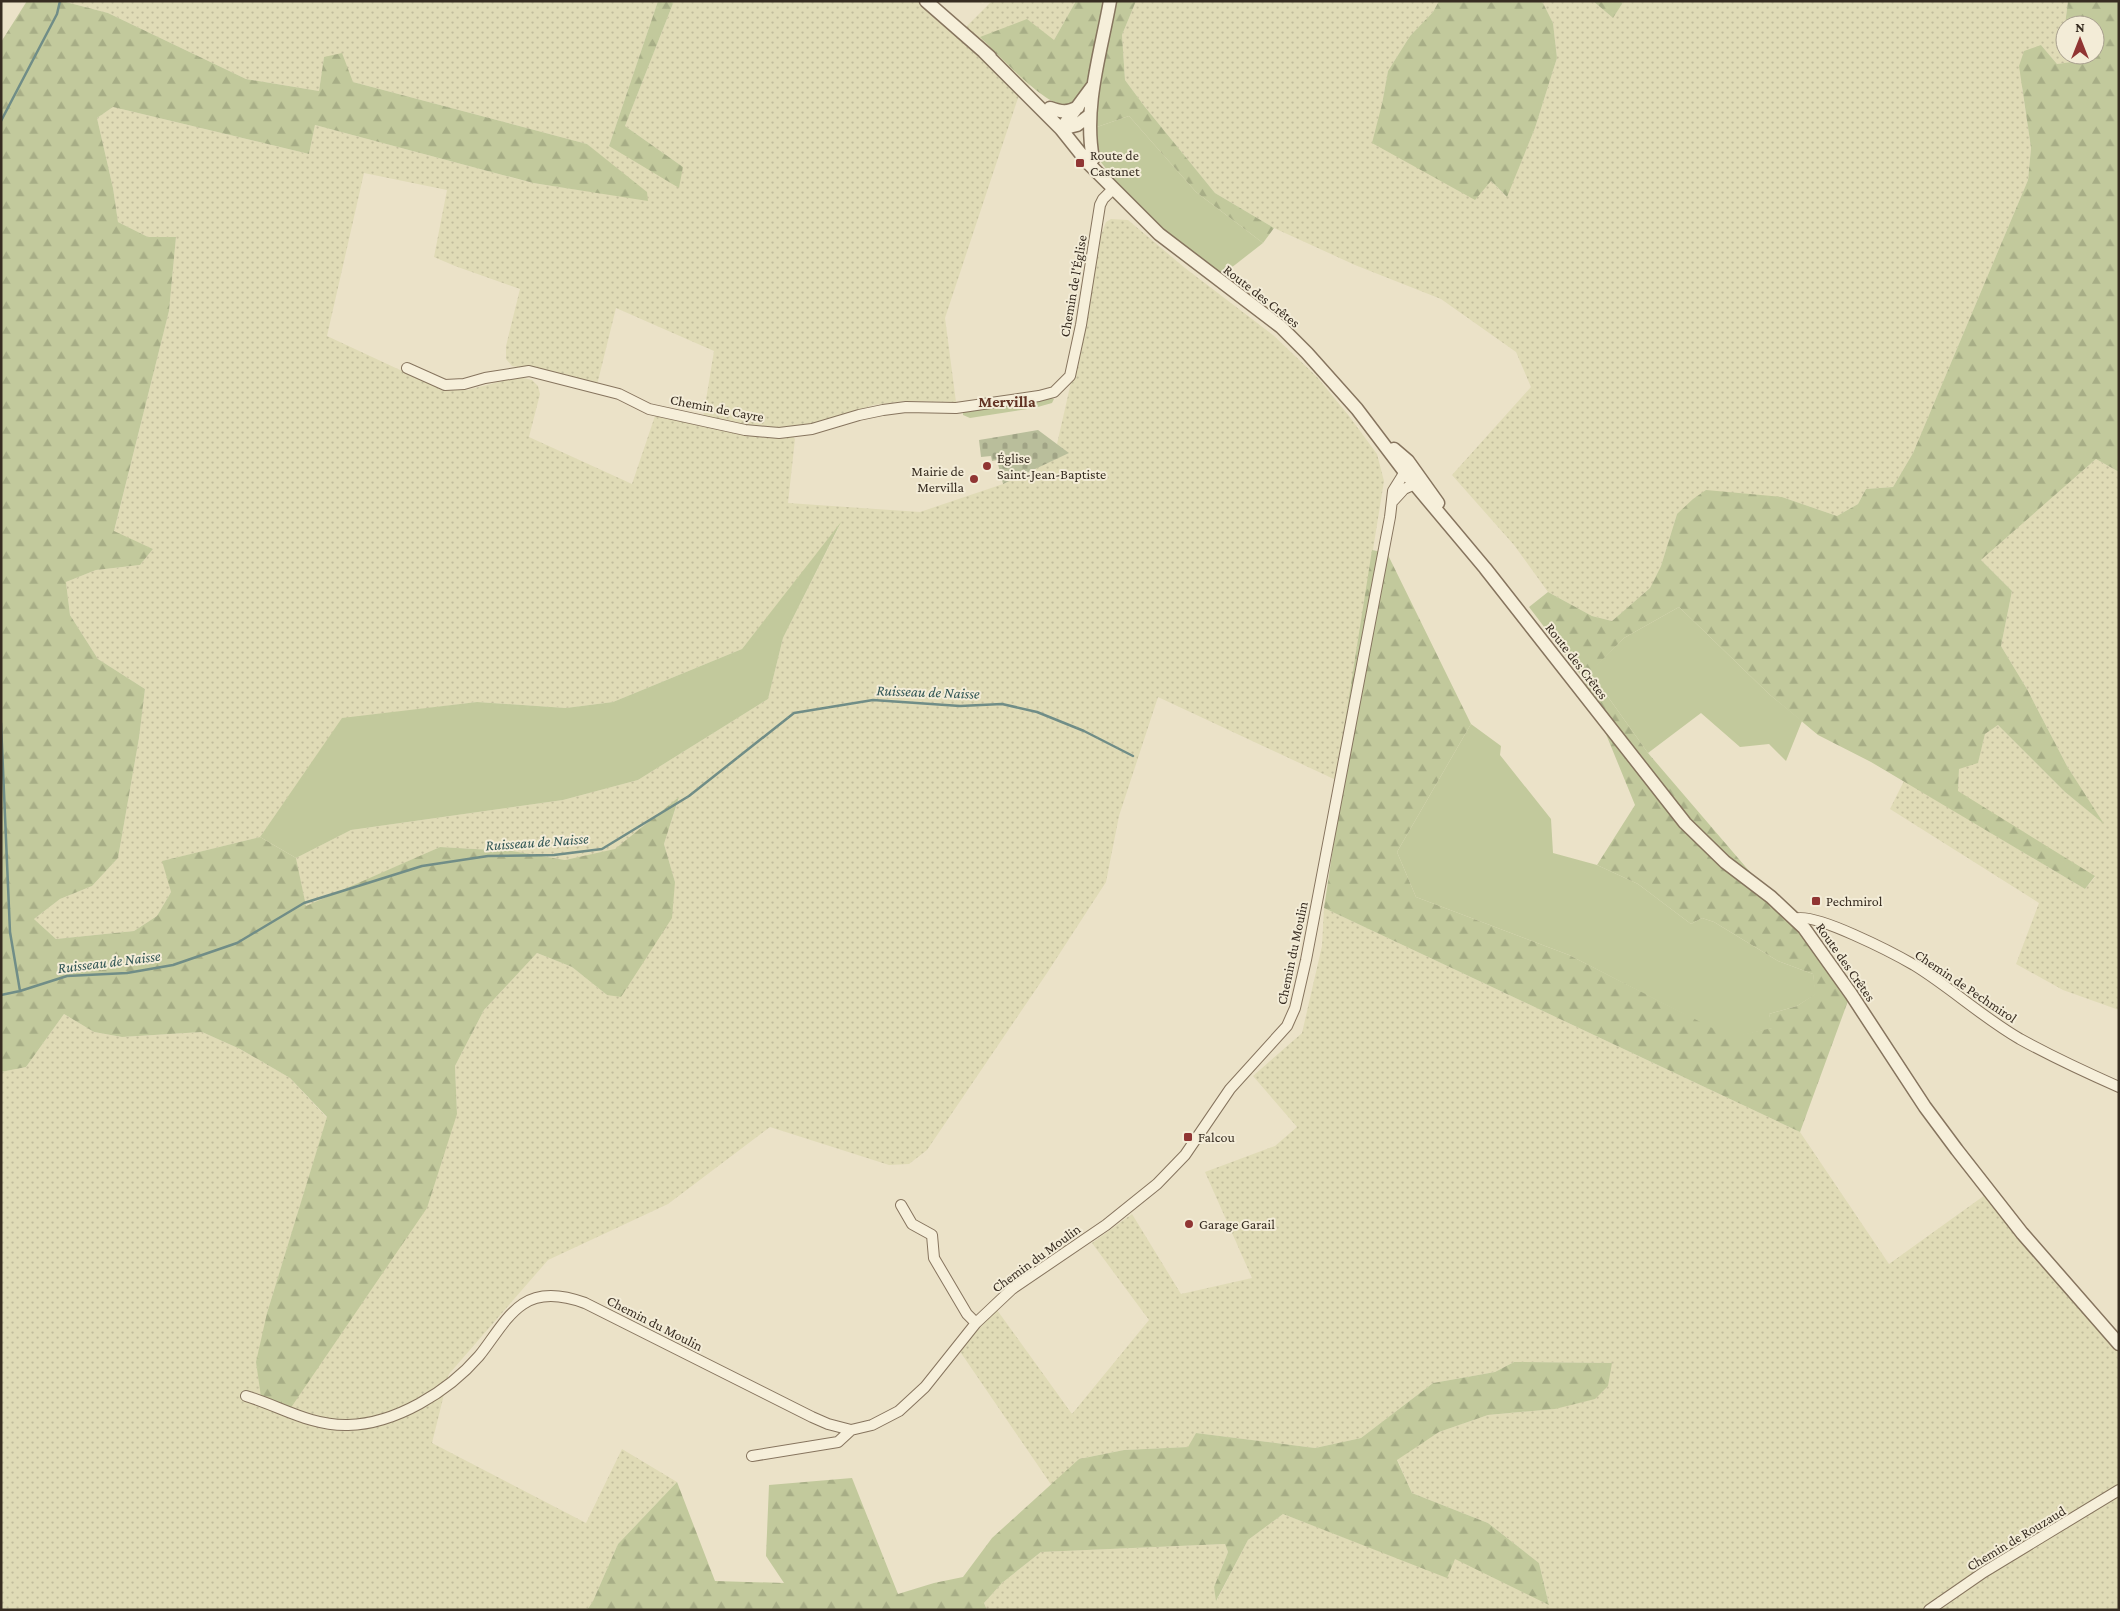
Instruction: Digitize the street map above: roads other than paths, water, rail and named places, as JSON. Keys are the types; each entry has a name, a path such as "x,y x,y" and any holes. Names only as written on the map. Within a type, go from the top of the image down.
{"street":[{"name":"Route des Crêtes","path":"926,1 1064,127 1093,159 1114,189"},
{"path":"1093,159 1089,134 1090,115 1110,1"},
{"name":"Route des Crêtes","path":"984,52 1010,72 1050,108 1089,164 1159,234 1198,266 1281,327 1307,353 1413,477 1686,823 1725,862 1771,897 1795,919 1821,951 1885,1049 1957,1150 2006,1213 2119,1344"},
{"path":"1064,127 1096,81"},
{"path":"1050,108 1064,112 1078,107"},
{"path":"1064,127 1081,122 1090,115"},
{"name":"Chemin de l'Église","path":"1059,389 1070,376 1072,368 1081,325 1100,205 1103,199 1114,189"},
{"name":"Chemin de Cayre","path":"407,368 445,385 464,384 485,378 529,371 619,394 649,409 745,430 779,433 812,429 859,414 883,410 906,407 956,408 982,405 1039,396 1059,389"},
{"name":"Chemin du Moulin","path":"246,1396 294,1415 328,1424 347,1425 381,1421 406,1411 464,1372 513,1313 524,1303 542,1297 560,1296 585,1303 812,1417 834,1426 850,1430 872,1425 899,1411 925,1387 976,1323 1012,1289 1099,1230 1158,1184 1185,1155 1230,1089 1287,1026 1295,1008 1308,954 1393,501 1393,492 1403,475 1413,477"},
{"name":"Chemin de Pechmirol","path":"1795,919 1806,917 1830,924 1901,958 2020,1039 2119,1087"},
{"path":"901,1205 912,1224 932,1235 934,1258 967,1314 976,1323"},
{"path":"752,1456 838,1442 850,1430"},
{"name":"Chemin de Rouzaud","path":"1929,1610 1984,1572 2119,1490"}],"waterway":[{"path":"1,121 57,14 60,1"},
{"name":"Ruisseau de Naisse","path":"1,995 67,976 127,973 173,965 237,943 304,903 422,866 488,856 554,855 602,849 689,796 794,713 873,700 960,706 1002,704 1037,712 1084,731 1133,756"},
{"path":"1,723 10,932 20,991"}],"place":[{"name":"Route de Castanet","path":"1080,163"},
{"name":"Église Saint-Jean-Baptiste","path":"987,466"},
{"name":"Mairie de Mervilla","path":"974,479"},
{"name":"Pechmirol","path":"1816,901"},
{"name":"Falcou","path":"1188,1137"},
{"name":"Garage Garail","path":"1189,1224"}],"district":[{"name":"Mervilla","path":"1007,401"}]}
